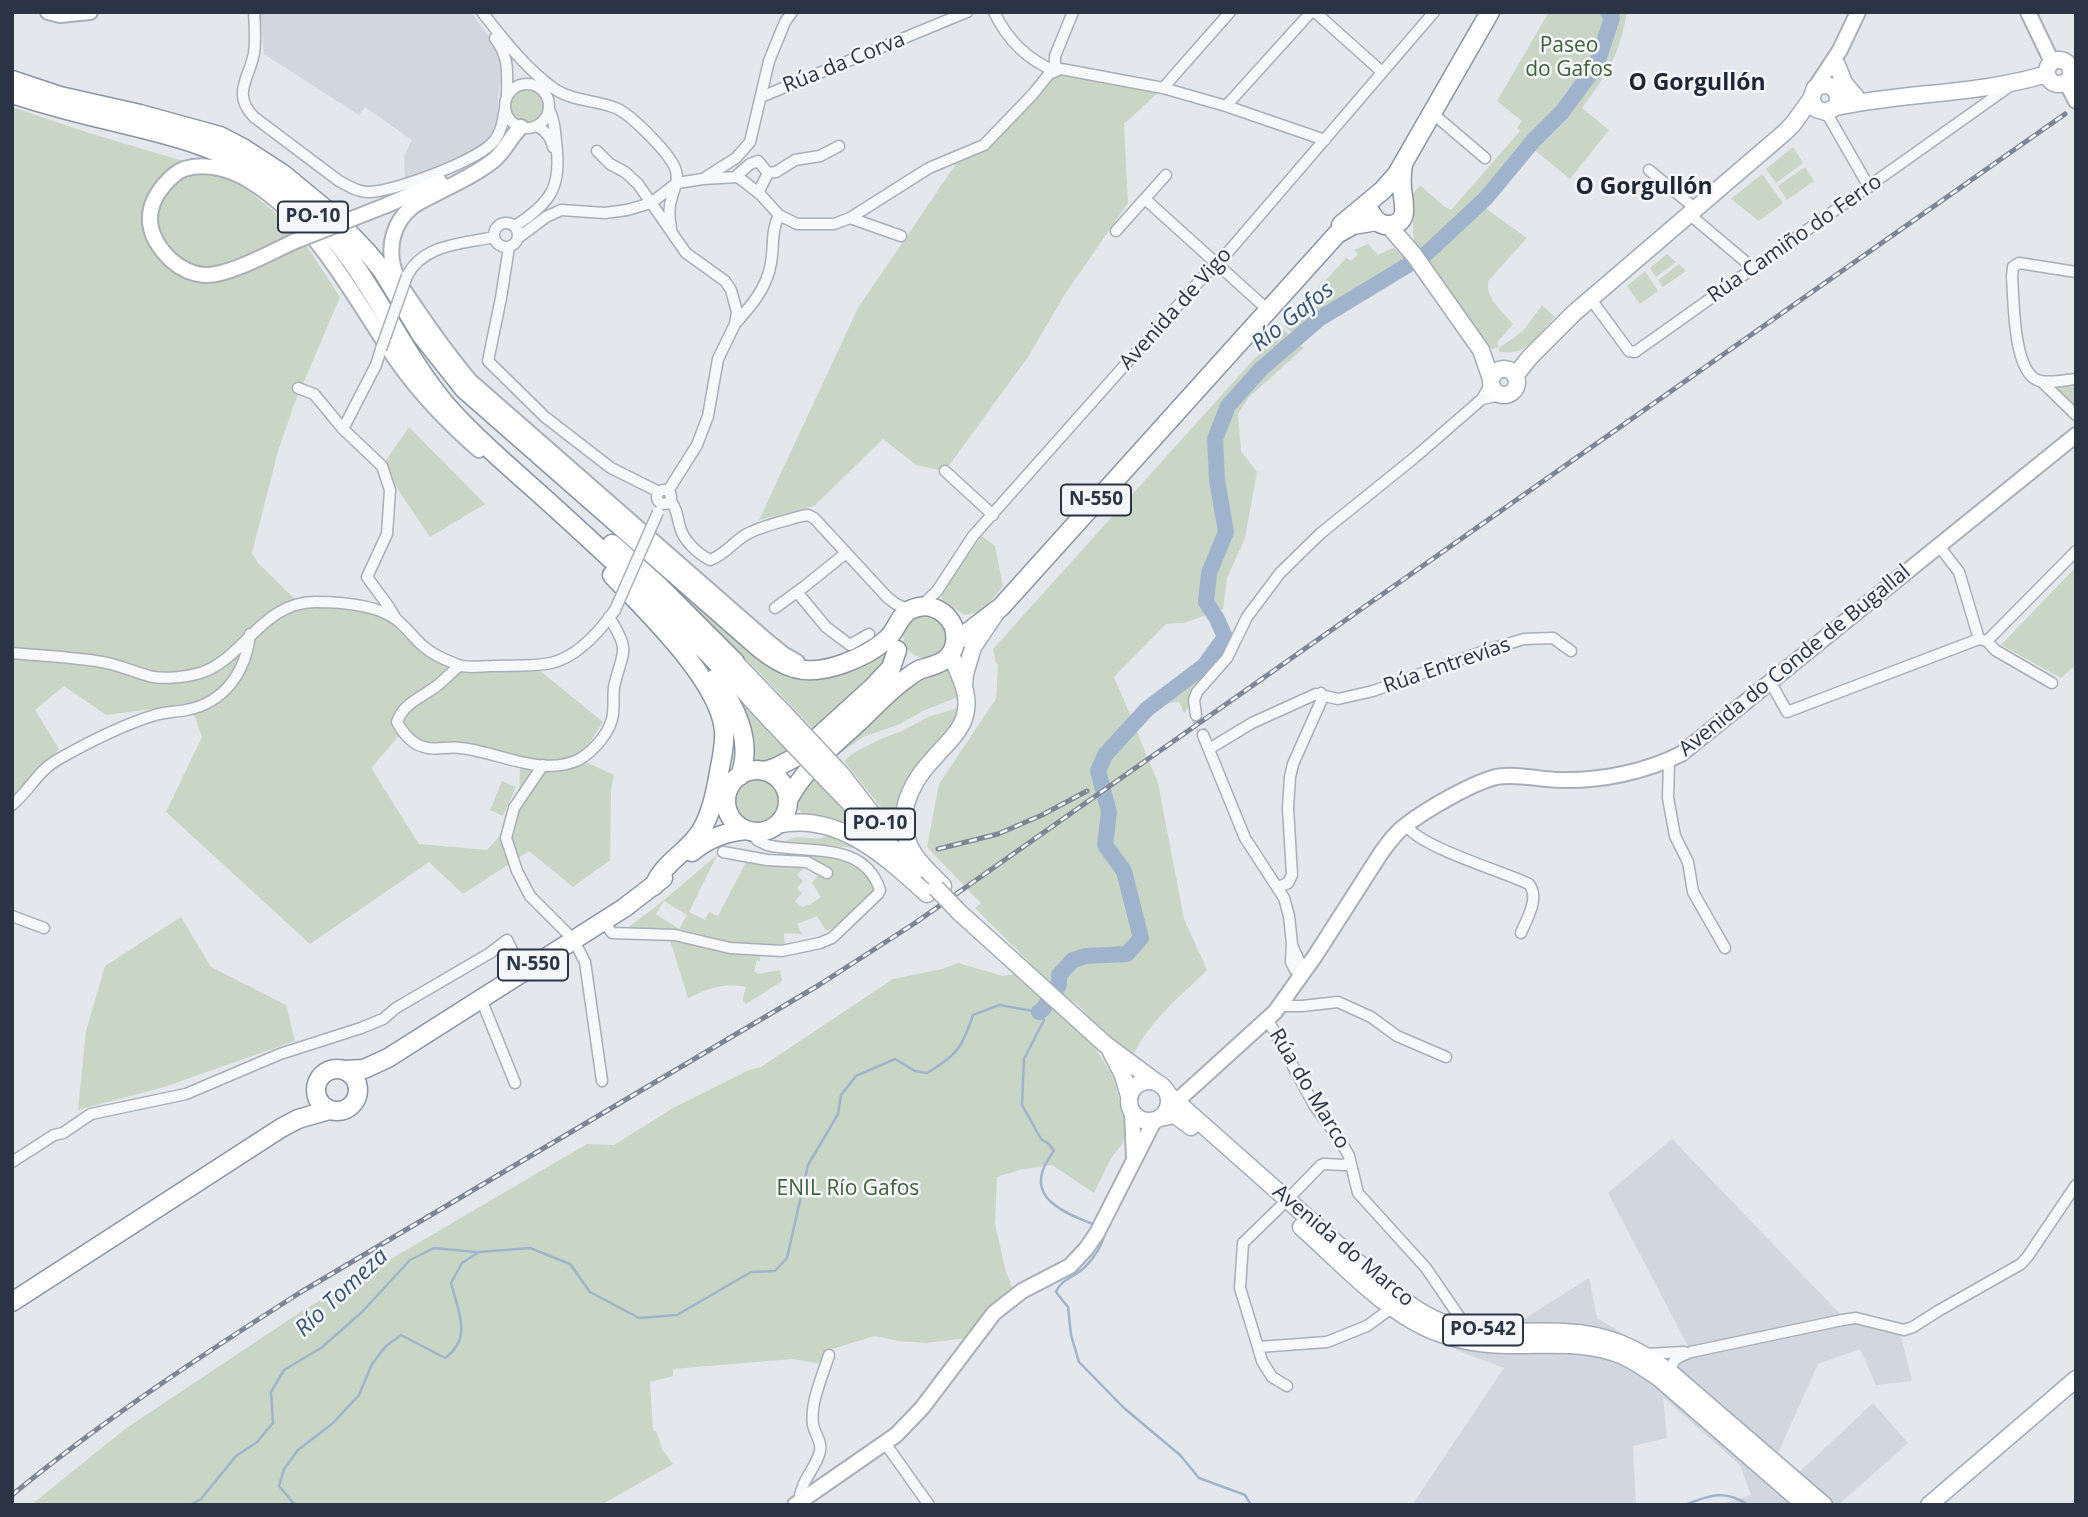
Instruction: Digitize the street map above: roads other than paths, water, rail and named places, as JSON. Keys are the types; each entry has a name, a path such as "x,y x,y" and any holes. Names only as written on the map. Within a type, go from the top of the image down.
{"highway":[{"path":"1378,193 1370,212 1382,223 1398,222 1404,207 1403,164 1408,151 1490,12"},
{"name":"PO-10","path":"12,80 60,96 220,136 283,174 319,203 345,229 367,259 430,365 449,391 480,423 660,587 731,667"},
{"name":"PO-10","path":"12,94 187,140 239,163 275,184 321,224 346,254 414,362 447,405 517,474 731,667"},
{"path":"1337,234 1345,220 1378,193 1403,164"},
{"path":"1378,193 1395,191 1404,207"},
{"name":"N-550","path":"281,1128 316,1088 318,1079 324,1073 336,1069 364,1069 388,1058 654,886 702,844 723,834 765,832 778,825 804,776 895,688 924,668 939,664 990,615 1337,234 1353,225 1382,223"},
{"path":"345,229 382,271 422,336 464,389 776,660 796,669 829,667 858,657 886,640 906,617 936,609 950,619 967,621 990,615"},
{"path":"517,474 529,495 570,533 666,633 706,683 720,712 724,730 723,749 717,786 703,828 663,871 654,886"},
{"path":"906,617 894,637 897,650 908,663 924,668"},
{"path":"950,619 956,634 953,648"},
{"path":"666,633 680,643 707,671 732,704 740,725 746,756 740,776"},
{"path":"740,776 747,772 777,767 796,757 891,668 897,650"},
{"path":"765,771 784,785 789,800"},
{"name":"N-550","path":"702,844 732,784 740,776"},
{"path":"727,794 729,813 736,823 748,831"},
{"name":"N-550","path":"12,1302 281,1128 298,1119 329,1110 349,1108 364,1083 388,1058"},
{"path":"344,1070 355,1079 358,1093"},
{"path":"316,1088 319,1102 329,1110"}],"main road":[{"path":"1838,57 1844,83 1862,98"},
{"path":"1382,223 1414,255 1501,379 1530,357 1590,298 1793,124 1825,100 1974,89 2013,83 2050,68 2050,80 2056,84 2071,71"},
{"path":"1404,207 1406,233 1414,255"},
{"path":"935,890 906,838 903,820 907,798 924,768 961,726 965,674 973,648 990,615"},
{"path":"953,648 965,695"},
{"name":"PO-10","path":"731,667 935,890"},
{"path":"778,825 814,823 845,833 876,850 935,890 995,954 1005,960 1010,959 1170,1100"},
{"path":"1106,1045 1123,1075 1129,1096"},
{"path":"1132,1113 1129,1096 1139,1083 1145,1081 1170,1100"},
{"name":"PO-542","path":"1132,1113 1142,1120 1170,1100"},
{"name":"Avenida do Marco","path":"1170,1100 1169,1115 1181,1118 1414,1308 1445,1323 1467,1328 1504,1333 1563,1332 1590,1335 1618,1342 1645,1354 1671,1373 1824,1505"},
{"name":"Avenida do Marco","path":"1170,1100 1285,1201 1401,1314 1441,1334 1488,1344 1548,1344 1614,1352 1659,1378 1805,1505"},
{"path":"1929,1505 2076,1379"}],"street":[{"path":"48,12 74,15 90,12"},
{"path":"254,12 256,40 243,85 245,106 254,117 355,190 367,193 383,191 431,175 477,154 494,142 512,118"},
{"path":"475,12 506,57 507,97 515,134 508,146 492,162 409,209 393,235 390,252 398,279 432,333 470,381 783,654 801,664 829,667"},
{"path":"482,12 538,87 553,117 557,146 555,187 544,205 516,226"},
{"path":"703,179 736,158 750,142 769,61 792,12"},
{"name":"Rúa da Corva","path":"761,97 967,12"},
{"path":"994,12 1024,53 1055,71"},
{"path":"1055,71 1055,56 1073,12"},
{"path":"1163,88 1230,12"},
{"path":"1226,106 1313,12 1382,72"},
{"name":"Avenida de Vigo","path":"906,617 937,591 963,549 1325,140 1434,12"},
{"path":"1858,12 1838,57 1825,100 1869,187"},
{"path":"2028,12 2050,68"},
{"path":"505,42 555,89 565,95 617,109 636,122 671,161 676,171 677,183 669,216 672,233"},
{"path":"516,226 509,222 501,223 495,229 494,237 501,246 509,247 546,217 561,210 604,213 627,211 651,203 677,183 735,177 758,193 779,215 797,224 834,224 850,218 929,168 984,145 1049,74 1061,69 1163,88 1226,106 1325,140"},
{"path":"2071,71 2076,101"},
{"path":"765,78 776,91"},
{"name":"Rúa Camiño do Ferro","path":"1590,298 1629,351 1635,352 2013,83"},
{"path":"507,97 517,86 538,87"},
{"path":"548,104 556,101 586,101"},
{"path":"537,126 547,116 548,104"},
{"path":"1431,112 1485,158"},
{"path":"512,118 545,131 550,138 557,172"},
{"path":"512,118 500,147 476,164 399,199 293,242 222,273 205,275 188,272 176,264 153,239 150,222 152,204 159,191 172,176 183,169 206,166 234,172 252,182 306,228 323,250 398,362 427,401 529,495"},
{"path":"768,173 776,172 794,160 820,156 839,146"},
{"path":"597,151 638,184 686,253 725,281 731,290 737,312 736,324"},
{"path":"735,177 750,164 758,161 768,173"},
{"path":"1648,170 1753,268"},
{"path":"758,193 768,173"},
{"path":"1116,231 1166,176"},
{"path":"1145,200 1268,310"},
{"path":"298,388 314,394 343,429 382,466 390,490 387,534 367,576 396,619 426,649 459,666 551,663 577,650 612,614 663,500 697,444 708,416 718,359 736,324 760,294 771,265 774,226 779,215"},
{"path":"850,218 901,236"},
{"path":"516,226 518,238"},
{"path":"343,429 376,365 407,276 416,261 431,252 494,237"},
{"path":"509,247 488,361 545,417 611,468 676,508 681,531 686,539 710,560 717,558 745,535 808,515 814,518 906,617"},
{"path":"2076,272 2025,263 2016,265 2012,271 2019,353 2024,367 2076,415"},
{"path":"1196,715 1194,700 1197,692 1227,658 1251,611 1290,561 1414,458 1501,379"},
{"path":"2040,382 2076,379"},
{"name":"Avenida do Conde de Bugallal","path":"1170,1100 1268,1020 1281,1006 1381,853 1393,836 1406,825 1462,791 1496,778 1510,776 1587,780 1669,761 1690,749 2076,435"},
{"path":"945,471 993,515"},
{"path":"1939,546 1959,572 1983,640 2052,683"},
{"path":"1771,683 1787,712 1983,640 2075,552"},
{"path":"775,608 846,553"},
{"path":"797,592 826,627 850,645 869,634"},
{"path":"887,597 893,607 906,617"},
{"path":"12,653 101,662 154,677 180,677 202,673 226,659 250,634 285,608 312,602 360,606 396,619"},
{"path":"459,666 437,686 400,712 397,722 403,734 425,748 458,747 543,765 566,764 593,749 611,725 612,697 625,653 624,642 612,614"},
{"path":"12,805 42,771 57,760 154,715 204,705 221,694 234,682 243,668 250,634"},
{"name":"Rúa Entrevías","path":"1209,749 1252,723 1312,695 1321,693 1338,699 1373,691 1524,639 1553,638 1570,651"},
{"path":"1278,887 1288,883 1293,875 1288,807 1290,777 1293,764 1322,699 1321,693"},
{"path":"1203,735 1245,838 1278,887 1287,908 1294,958 1303,974"},
{"path":"1669,761 1668,798 1675,836 1688,862 1693,892 1725,948"},
{"path":"543,765 514,808 506,838 517,871 530,896 573,939 585,962 601,1081"},
{"path":"1406,825 1410,832 1427,843 1529,884 1534,900 1521,933"},
{"path":"603,920 612,933 676,935 730,948 782,951 832,938 880,890 864,864 853,859 833,852 762,844 748,831"},
{"path":"779,847 779,861"},
{"path":"723,852 779,861 807,862 827,873"},
{"path":"12,916 44,928"},
{"path":"12,1162 91,1114 186,1094 280,1054 361,1028 383,1018 507,940 523,971"},
{"path":"1294,958 1315,956"},
{"path":"1291,990 1289,977 1294,958"},
{"path":"481,999 515,1083"},
{"path":"1281,1006 1338,1002 1371,1017 1397,1036 1446,1057"},
{"name":"Rúa do Marco","path":"1268,1020 1314,1105 1340,1140 1350,1160 1358,1193 1426,1268 1467,1328"},
{"path":"797,1503 896,1435 922,1408 994,1312 1022,1291 1070,1266 1086,1249 1170,1100"},
{"path":"1132,1113 1134,1160"},
{"path":"1287,1386 1272,1377 1258,1347 1240,1288 1243,1243 1321,1165 1342,1166 1350,1160"},
{"path":"1671,1373 1671,1364 1675,1358 1691,1352 1856,1318 1904,1330 1913,1327 2021,1264 2076,1185"},
{"path":"1258,1347 1326,1342 1367,1326 1393,1307"},
{"path":"1645,1354 1691,1352"},
{"path":"797,1503 800,1488 820,1453 820,1440 813,1427 813,1404 829,1356"},
{"path":"885,1443 929,1505"}],"waterway":[{"name":"Río Gafos","path":"1039,1012 1059,985 1059,975 1073,960 1086,956 1127,954 1141,938 1124,871 1105,845 1109,812 1098,771 1105,755 1147,709 1204,666 1225,637 1206,602 1209,573 1226,532 1217,480 1215,439 1228,406 1261,369 1319,319 1426,254 1486,198 1534,140 1562,112 1596,66 1612,18 1608,12"},
{"name":"Río Tomeza","path":"295,1505 279,1486 284,1469 298,1450 333,1423 359,1395 372,1364 386,1346 401,1335 445,1358 454,1350 459,1342 461,1324 451,1283 462,1263 479,1252 530,1248 570,1264 590,1292 639,1318 677,1315 751,1272 775,1271 787,1258 808,1165 838,1114 841,1095 856,1076 895,1059 915,1071 927,1073 957,1050 973,1015 999,1005 1039,1012 1044,1020 1024,1059 1022,1105 1041,1139 1054,1151 1041,1178 1042,1189 1056,1206 1093,1224"},
{"path":"1105,1233 1100,1247 1088,1263 1061,1284 1056,1292 1068,1307 1071,1335 1079,1362 1124,1408 1180,1455 1199,1478 1245,1495 1251,1505"},
{"name":"Río Tomeza","path":"190,1505 201,1499 236,1456 257,1442 273,1423 271,1392 284,1370 321,1348 362,1312 410,1260 434,1248 476,1252"},
{"path":"1685,1505 1717,1495 1732,1497 1748,1505"}],"tunnel":[{"path":"1196,715 1203,735"}],"railway":[{"path":"12,1495 82,1440 154,1389 301,1292 819,985 915,923 2065,114"},
{"path":"938,849 998,834 1087,791"}],"district":[{"name":"O Gorgullón","path":"1697,83"},
{"name":"O Gorgullón","path":"1644,187"}],"park label":[{"name":"Paseo do Gafos","path":"1569,58"},
{"name":"ENIL Río Gafos","path":"848,1189"}]}
